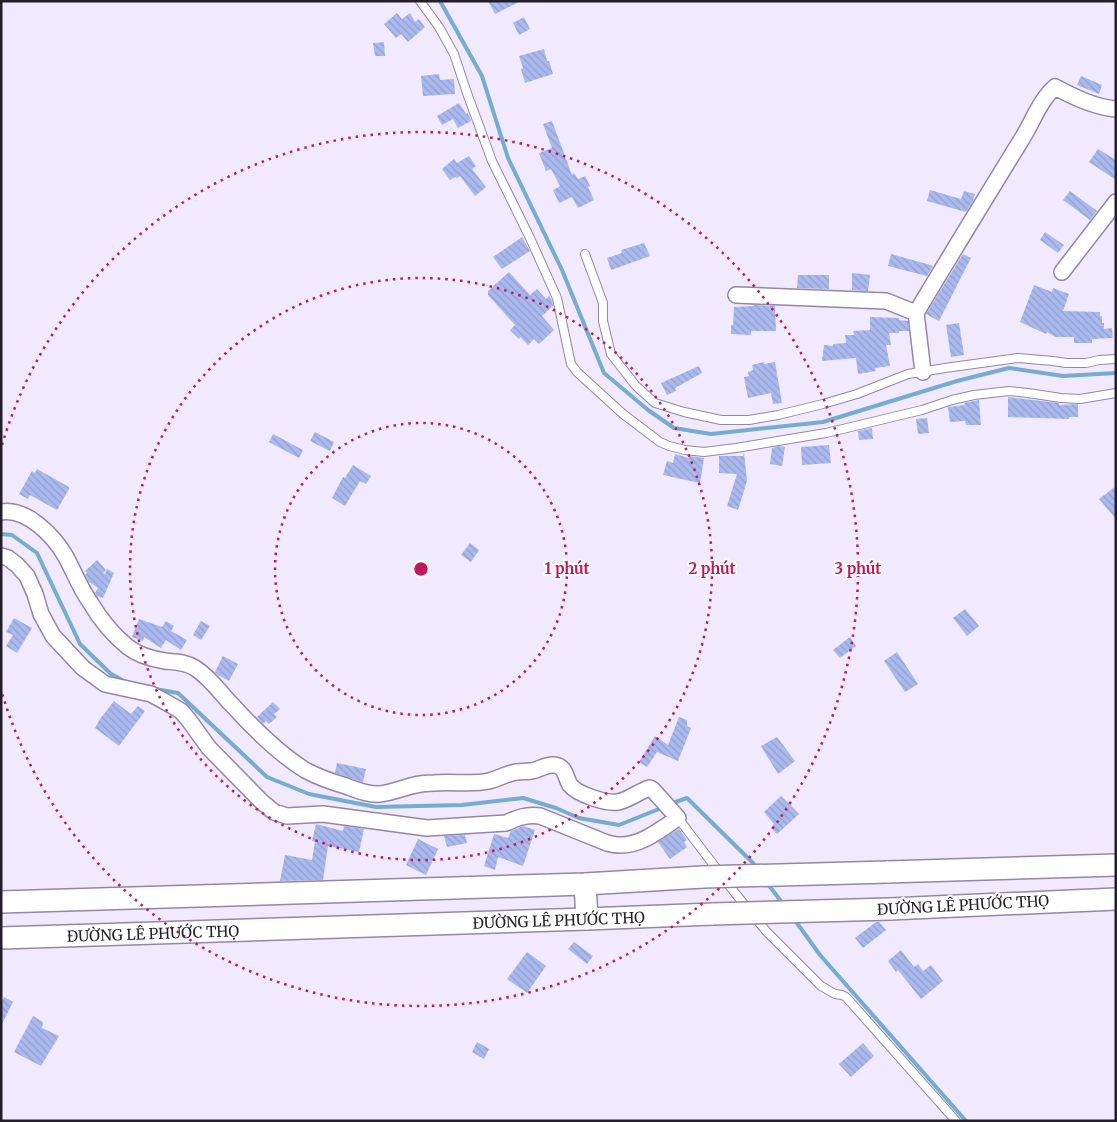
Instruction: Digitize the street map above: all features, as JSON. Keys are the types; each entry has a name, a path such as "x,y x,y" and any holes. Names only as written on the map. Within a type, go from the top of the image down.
{"street":[{"path":"923,372 916,313 1028,130 1047,94 1055,87 1103,108 1116,109"},
{"path":"1062,272 1113,212"},
{"path":"736,295 886,301 916,313"},
{"path":"1,512 11,511 28,517 53,539 65,555 78,583 98,616 127,647 153,659 179,662 194,667 210,681 247,722 282,753 306,770 328,780 368,794 378,795 434,783 485,782 511,773 530,772 554,765 559,766 566,772 573,788 586,795 606,801 617,802 650,788 676,816 638,842 619,845 607,843 540,816 531,815 506,823 427,828 323,814 280,815 274,812 245,786 209,748 180,711 150,694 105,684 83,668 53,636 41,614 27,576 18,565 8,558 1,556"},
{"path":"1,902 585,884 703,877 1116,865"},
{"path":"585,884 587,919"},
{"name":"ĐƯỜNG LÊ PHƯỚC THỌ","path":"1,938 890,909 1116,898"}],"lane":[{"path":"420,1 439,27 454,54 492,161 557,298 571,364 577,372 623,414 660,442 685,450 704,452 826,433 922,410 974,395 1009,391 1080,399 1116,393"},
{"path":"585,254 604,303 603,321 612,354 636,386 655,403 721,420 749,420 823,404 857,394 908,374 1018,358 1066,363 1086,363 1116,359"},
{"path":"676,816 766,931 821,986 835,994 846,997 956,1121"}],"building":[{"path":"488,1 521,1 495,14"},
{"path":"397,13 402,19 410,13 415,22 419,19 425,27 408,42 401,34 396,38 384,24"},
{"path":"524,17 530,29 519,35 513,23"},
{"path":"384,42 385,56 375,56 373,43"},
{"path":"544,49 553,74 525,83 519,56"},
{"path":"439,74 440,80 454,79 455,94 423,96 421,76"},
{"path":"1081,76 1102,85 1099,94 1077,85"},
{"path":"459,103 466,114 468,113 471,121 458,128 453,119 442,125 437,116"},
{"path":"552,121 572,175 574,173 578,179 585,176 590,186 588,187 594,200 578,208 572,197 559,203 553,190 560,186 551,169 546,171 539,153 552,148 543,124"},
{"path":"1098,149 1116,160 1116,180 1089,162"},
{"path":"469,156 476,166 472,169 486,187 475,196 460,176 450,180 442,169 454,159 457,163"},
{"path":"930,190 961,199 964,191 975,194 966,212 927,201"},
{"path":"1070,191 1097,211 1090,220 1063,200"},
{"path":"1045,232 1064,245 1058,253 1040,240"},
{"path":"522,237 530,251 502,269 493,257"},
{"path":"644,243 650,256 611,270 607,258 622,253 621,250"},
{"path":"891,254 933,266 927,276 888,266"},
{"path":"963,254 971,258 939,321 926,314"},
{"path":"509,272 530,295 537,289 546,299 549,296 552,300 553,306 542,316 554,330 539,344 534,339 528,345 520,337 519,339 510,330 515,325 488,295 488,291"},
{"path":"852,273 870,275 868,291 852,290"},
{"path":"798,275 829,275 829,289 797,288"},
{"path":"1034,285 1052,292 1053,288 1069,294 1063,311 1100,312 1104,329 1112,328 1113,338 1092,339 1092,343 1074,343 1074,337 1055,337 1020,322"},
{"path":"754,305 775,306 776,331 751,331 751,335 731,334 734,307"},
{"path":"870,317 899,318 899,320 908,321 909,331 889,333 891,345 886,345 890,366 875,368 876,371 858,374 856,358 822,361 824,345 833,346 833,344 846,343 845,335 854,335 853,331 870,330"},
{"path":"959,323 964,355 951,357 946,325"},
{"path":"764,362 764,364 775,362 782,403 773,404 771,393 748,398 744,377 749,376 748,372 753,370 752,365"},
{"path":"699,366 702,373 675,388 676,391 667,395 661,383"},
{"path":"1008,397 1059,403 1059,405 1078,404 1078,417 1069,417 1069,419 1008,417"},
{"path":"979,400 981,425 966,425 965,421 950,422 948,407 965,405 964,403"},
{"path":"927,418 929,433 918,434 916,419"},
{"path":"872,428 873,439 859,440 858,431"},
{"path":"315,432 334,442 330,451 310,441"},
{"path":"273,434 303,450 299,458 269,442"},
{"path":"829,445 831,463 802,465 801,447"},
{"path":"785,447 782,466 770,464 772,448"},
{"path":"744,452 747,481 738,510 727,506 737,474 719,473 719,456 743,456"},
{"path":"675,454 689,458 689,456 704,458 700,483 663,475 667,461 673,463"},
{"path":"353,465 371,476 366,484 360,481 345,506 332,498 343,477 345,478"},
{"path":"37,469 69,487 57,510 30,495 28,499 19,494 32,471 35,473"},
{"path":"1116,486 1116,519 1099,499"},
{"path":"470,543 479,550 471,562 461,555"},
{"path":"97,560 106,570 103,573 105,574 107,569 114,573 103,598 97,596 95,593 98,588 89,582 85,575 87,573 85,571"},
{"path":"965,609 979,626 967,636 953,618"},
{"path":"14,618 32,628 17,653 6,646 13,635 6,632"},
{"path":"139,619 162,627 166,621 174,626 171,631 187,640 181,650 166,640 161,648 144,637 143,641 132,637"},
{"path":"201,621 210,626 201,640 193,635"},
{"path":"850,637 856,646 840,658 833,650"},
{"path":"897,652 918,684 905,692 884,661"},
{"path":"223,656 238,664 229,681 215,672"},
{"path":"114,701 131,714 138,706 145,711 119,746 95,728"},
{"path":"273,702 280,709 274,714 277,717 269,724 266,721 263,724 257,717"},
{"path":"679,717 687,720 687,726 691,728 678,761 657,752 647,767 639,762 655,736 668,745"},
{"path":"777,737 795,761 778,774 761,746"},
{"path":"337,763 366,769 363,782 335,773"},
{"path":"781,796 799,814 777,834 771,828 774,824 764,812"},
{"path":"316,824 343,831 344,826 364,829 359,852 328,846 323,880 280,881 285,855 312,860 315,842 312,841"},
{"path":"523,826 535,830 523,866 498,857 495,870 484,866 494,834 508,838 511,831"},
{"path":"679,829 687,840 684,842 687,847 670,859 658,842"},
{"path":"465,835 467,843 447,847 444,836"},
{"path":"418,839 438,849 426,875 406,865"},
{"path":"876,922 879,922 886,930 863,948 855,938"},
{"path":"574,942 593,956 587,964 568,949"},
{"path":"901,950 914,967 918,964 923,971 931,965 943,981 921,999 898,970 896,972 888,961"},
{"path":"527,952 546,966 527,993 507,979"},
{"path":"4,997 13,1002 1,1026 1,1003"},
{"path":"33,1016 43,1022 42,1028 59,1036 41,1066 14,1052"},
{"path":"477,1042 489,1049 484,1059 472,1052"},
{"path":"863,1043 874,1056 851,1077 839,1064"}],"waterway":[{"path":"440,1 482,76 508,158 562,270 604,373 648,410 674,428 711,434 823,422 957,381 1009,368 1063,376 1116,373"},
{"path":"1,534 12,535 37,553 80,644 111,674 126,682"},
{"path":"155,689 178,693 267,777 309,794 376,807 462,805 523,798 556,808 579,818 619,825 664,807"},
{"path":"670,804 687,798 757,869"},
{"path":"767,883 784,905"},
{"path":"794,919 820,955 966,1121"}]}
